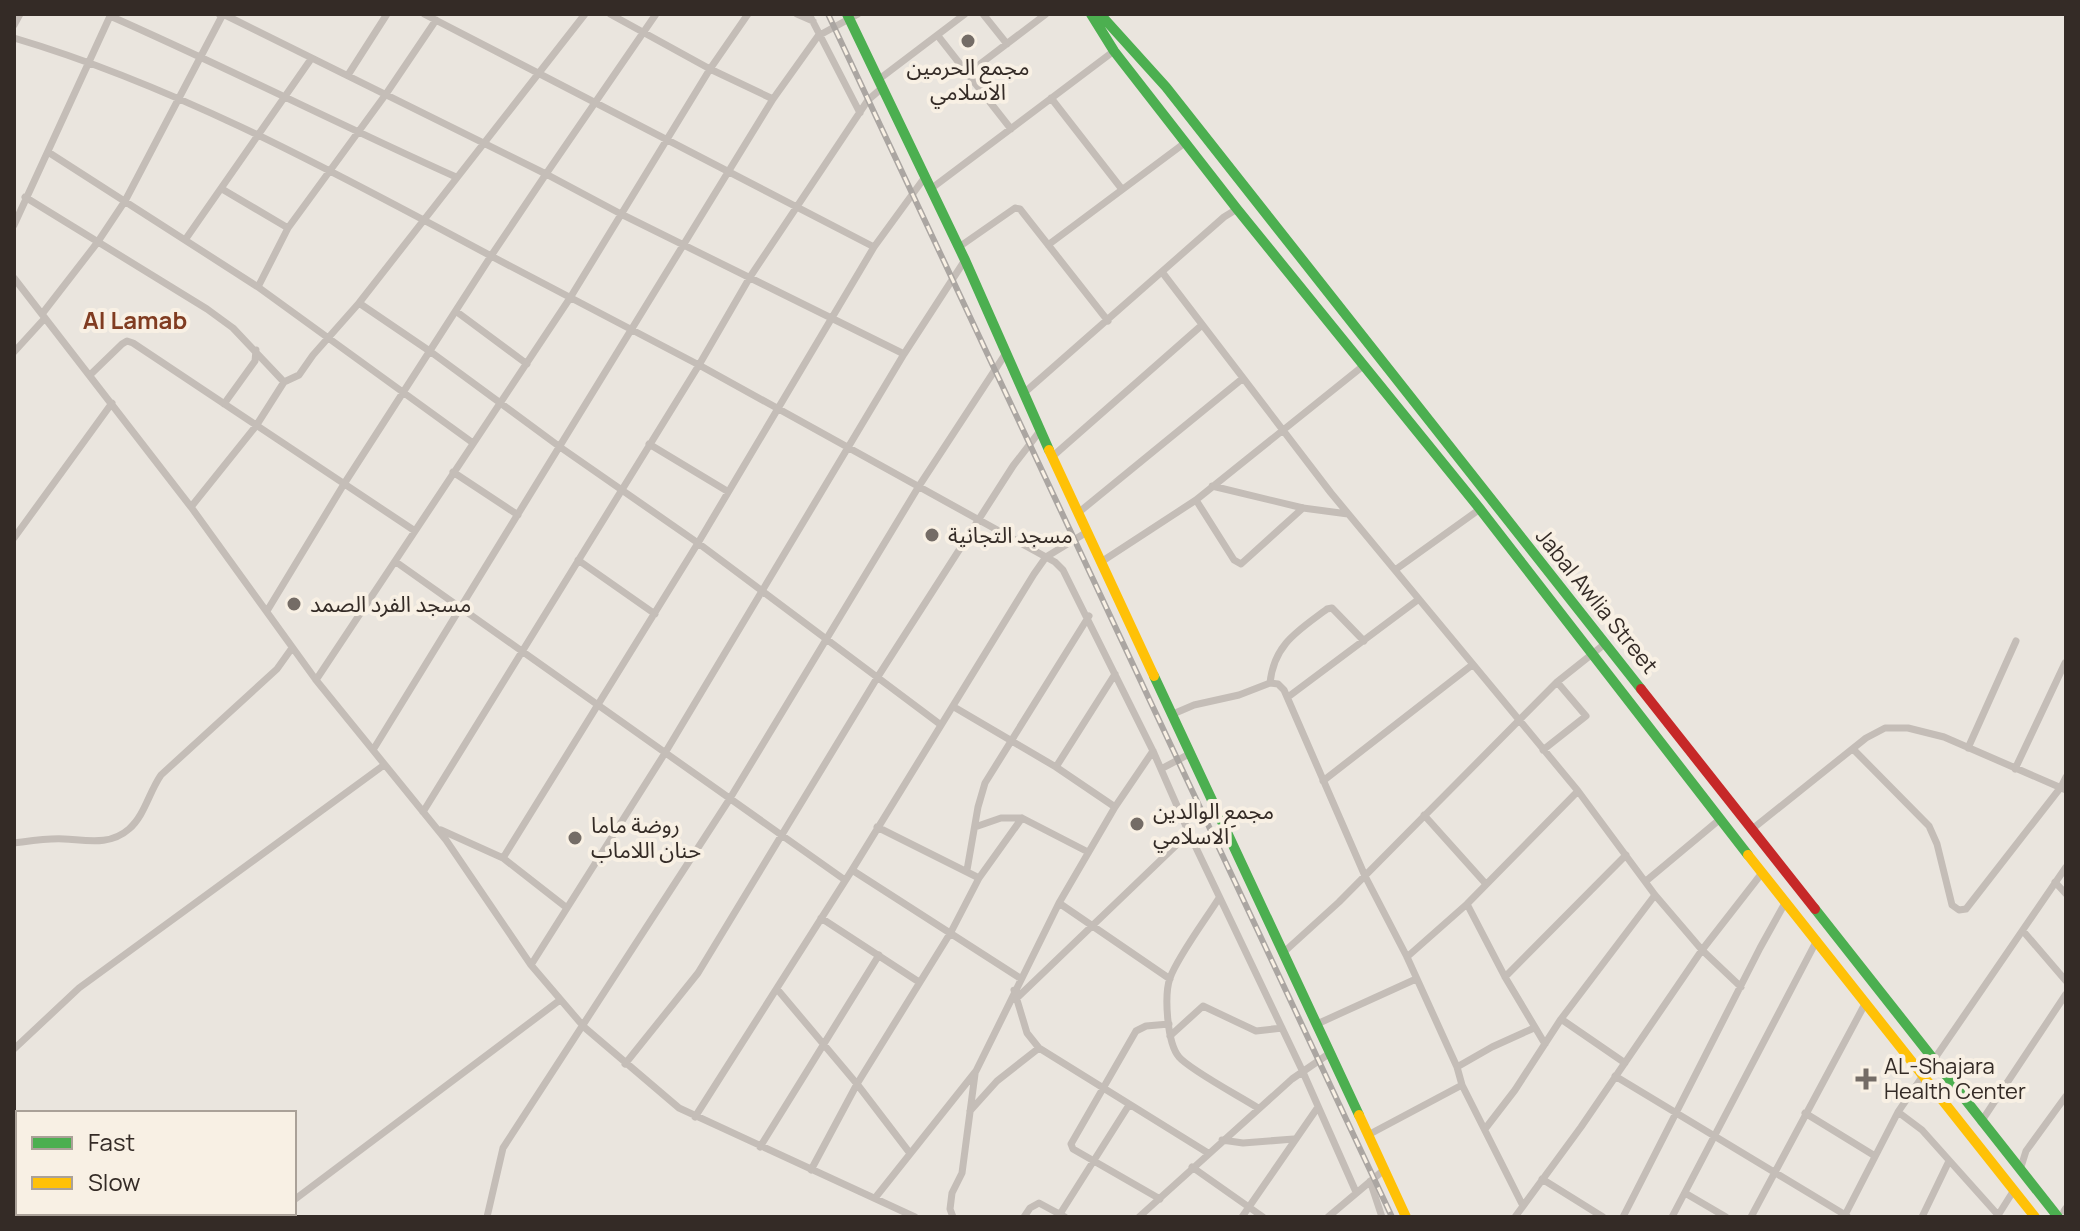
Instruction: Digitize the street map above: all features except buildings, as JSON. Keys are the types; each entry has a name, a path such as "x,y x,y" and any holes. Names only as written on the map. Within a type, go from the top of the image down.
{"main road":[{"name":"Jabal Awlia Street","path":"1095,15 1114,51 1237,209 1480,509 1719,820 2035,1217"},
{"name":"Jabal Awlia Street","path":"1095,15 1166,87 1751,830 1912,1029 1981,1122 2020,1170 2062,1212"},
{"path":"852,16 880,84 1007,351 1040,431 1406,1217"}],"street":[{"path":"14,25 20,14"},
{"path":"348,75 387,14"},
{"path":"424,14 874,247"},
{"path":"258,287 288,228 446,14"},
{"path":"191,507 256,426 284,382 299,375 359,303 585,14"},
{"path":"610,14 710,69 773,99"},
{"path":"267,611 344,484 491,256 656,14"},
{"path":"316,680 570,298 710,69 748,14"},
{"path":"797,14 811,18 860,113"},
{"path":"423,812 750,277 868,100 880,84 965,14"},
{"path":"983,14 1007,44"},
{"path":"967,74 1046,14"},
{"path":"14,225 110,15 356,133 456,177"},
{"path":"14,352 44,316 125,201 221,15 484,141 621,214 904,354"},
{"path":"373,750 773,99 818,36 852,16"},
{"path":"938,36 1011,129"},
{"path":"14,38 89,63 329,169 699,365 1046,557 1063,570 1089,616 1153,751 1356,1192"},
{"path":"932,188 1114,51"},
{"path":"185,240 311,59"},
{"path":"1051,98 1121,188"},
{"path":"1048,245 1186,142"},
{"path":"48,152 258,287 473,443"},
{"path":"503,858 655,614 874,247 926,176"},
{"path":"222,189 288,228"},
{"path":"25,197 207,309 233,328 284,382"},
{"path":"959,247 1018,208 1108,321"},
{"path":"1024,393 1224,217 1237,209"},
{"path":"531,965 665,753 904,354 965,260"},
{"path":"1162,272 1348,514 1578,791 1655,895 1702,950 1741,987"},
{"path":"14,278 191,507 316,680 437,829 531,965 584,1027 660,1094 695,1117 915,1217"},
{"path":"359,303 698,543 941,725"},
{"path":"457,312 527,364"},
{"path":"1053,456 1202,325"},
{"path":"90,375 127,341 415,531"},
{"path":"224,404 255,361 256,350"},
{"path":"487,1217 503,1148 729,800 919,486 1007,351"},
{"path":"1101,562 1196,500 1363,366"},
{"path":"1078,513 1242,379"},
{"path":"14,538 112,403"},
{"path":"625,1064 693,980 877,678 977,520 1040,431"},
{"path":"649,444 727,491"},
{"path":"453,472 518,515"},
{"path":"1212,486 1303,508 1348,514"},
{"path":"1196,500 1234,560 1241,564 1303,508"},
{"path":"1395,570 1480,509"},
{"path":"695,1117 1046,557 1087,532"},
{"path":"578,560 655,614"},
{"path":"396,562 845,880"},
{"path":"1288,697 1419,599"},
{"path":"1270,683 1273,663 1282,646 1327,609 1332,608 1338,613 1364,641"},
{"path":"967,870 985,783 1089,616"},
{"path":"1968,748 2016,641"},
{"path":"1284,952 1365,876 1557,682 1606,643"},
{"path":"14,843 52,839 80,842 113,839 129,829 141,814 149,792 161,775 277,669 292,648"},
{"path":"2015,769 2065,663"},
{"path":"1323,781 1472,665"},
{"path":"1056,767 1115,674"},
{"path":"1543,750 1586,716 1557,682"},
{"path":"1173,714 1270,683 1278,684 1288,697 1365,876 1407,957 1457,1067 1462,1085 1523,1206"},
{"path":"954,707 1056,767 1115,807"},
{"path":"1751,830 1853,749 1885,728 1908,728 1944,737 2064,789"},
{"path":"1853,749 1929,826 1937,844 1952,905 1959,910 1966,909 2064,789 2066,777"},
{"path":"875,1198 976,1071 1059,903 1115,807 1153,751"},
{"path":"1161,769 1191,753"},
{"path":"14,1049 79,988 384,765"},
{"path":"1407,957 1467,904 1578,791"},
{"path":"1424,815 1485,883"},
{"path":"975,827 1001,818 1022,818 1088,852"},
{"path":"811,1170 857,1084 951,932 979,878 1022,818"},
{"path":"1646,881 1719,820"},
{"path":"877,827 979,878"},
{"path":"437,829 503,858 567,908"},
{"path":"1016,994 1093,926 1189,833"},
{"path":"1505,977 1626,855"},
{"path":"1615,1076 1846,1216 1898,1112 2066,867"},
{"path":"852,870 1020,978"},
{"path":"1515,1217 1702,950 1762,873"},
{"path":"2055,882 2066,894"},
{"path":"1485,1129 1561,1019 1655,895"},
{"path":"1219,898 1170,979 1170,1036 1185,1063 1258,1108"},
{"path":"1059,903 1170,979"},
{"path":"1623,1217 1785,903"},
{"path":"1467,904 1545,1044"},
{"path":"821,918 919,982"},
{"path":"2023,931 2066,981"},
{"path":"1672,1217 1817,940"},
{"path":"760,1147 879,955"},
{"path":"1317,1024 1416,979"},
{"path":"777,989 909,1152"},
{"path":"1016,994 1027,1033 1039,1048 1208,1153"},
{"path":"1981,1122 2066,994"},
{"path":"296,1198 560,1000"},
{"path":"1751,1217 1866,1002"},
{"path":"1170,1036 1203,1006 1251,1029 1282,1028"},
{"path":"1561,1019 1625,1063"},
{"path":"1160,1199 1073,1149 1071,1144 1136,1031 1146,1026 1169,1024"},
{"path":"1457,1067 1534,1028"},
{"path":"969,1112 997,1081 1039,1048"},
{"path":"1139,1217 1302,1070 1330,1053"},
{"path":"953,1217 950,1209 952,1193 962,1173 976,1071"},
{"path":"1368,1135 1462,1085"},
{"path":"2020,1170 2026,1151 2066,1096"},
{"path":"1024,1217 1030,1208 1039,1203 1062,1216 1129,1105"},
{"path":"1242,1217 1318,1107"},
{"path":"1898,1112 1922,1130 1998,1216 2014,1190"},
{"path":"1805,1113 1875,1156"},
{"path":"1222,1140 1243,1143 1294,1139"},
{"path":"1922,1217 1949,1161"},
{"path":"1192,1167 1263,1217"},
{"path":"1328,1217 1385,1169"},
{"path":"1542,1179 1603,1217"},
{"path":"1370,1181 1382,1217"},
{"path":"1685,1193 1726,1217"}],"railway":[{"path":"828,14 1392,1217"}],"traffic: fast":[{"path":"847,14 965,260 1049,450"},
{"path":"1091,14 1114,51 1237,209 1480,509 1748,855"},
{"path":"1100,14 1166,87 1641,689"},
{"path":"1154,676 1359,1115"},
{"path":"1815,909 2058,1217"}],"traffic: slow":[{"path":"1049,450 1154,676"},
{"path":"1748,855 2035,1217"},
{"path":"1359,1115 1406,1217"}],"traffic: jam":[{"path":"1641,689 1815,909"}],"place":[{"name":"مجمع الحرمين الاسلامي","path":"968,41"},
{"name":"مسجد التجانية","path":"932,535"},
{"name":"مسجد الفرد الصمد","path":"294,604"},
{"name":"مجمع الوالدين الاسلامي","path":"1137,824"},
{"name":"روضة ماما حنان اللاماب","path":"575,838"},
{"name":"AL-Shajara Health Center","path":"1866,1079"}],"district":[{"name":"Al Lamab","path":"135,321"}]}
